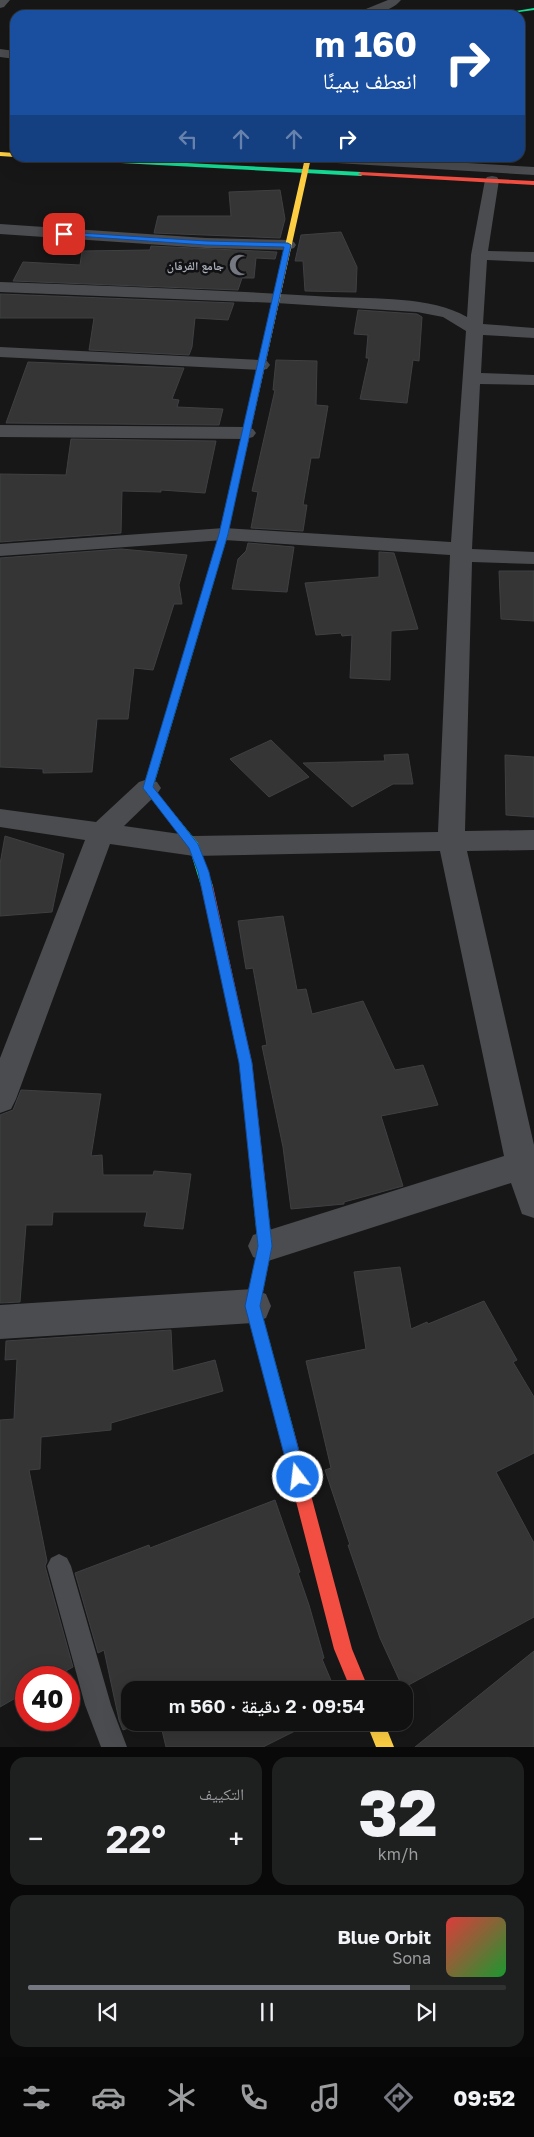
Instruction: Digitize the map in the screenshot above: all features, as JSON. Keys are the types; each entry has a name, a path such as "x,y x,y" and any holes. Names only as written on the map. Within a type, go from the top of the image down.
{"street":[{"path":"0,5 4,0"},
{"path":"374,10 390,4 395,0"},
{"path":"139,162 534,183"},
{"path":"0,1098 101,833 148,788 224,534 307,162"},
{"path":"386,162 534,171"},
{"path":"492,180 479,255 461,552 451,841 522,1165 534,1203"},
{"path":"0,229 206,243 288,245"},
{"path":"479,255 534,257"},
{"path":"0,288 276,298 417,307 448,313 475,329 534,333"},
{"path":"0,352 261,365"},
{"path":"472,378 534,380"},
{"path":"0,431 246,433"},
{"path":"0,550 224,534 534,558"},
{"path":"148,788 194,846 204,872 246,1063 265,1246 253,1306 343,1649 356,1681"},
{"path":"0,818 194,846 534,840"},
{"path":"265,1246 522,1165"},
{"path":"0,1322 253,1306"},
{"path":"379,1731 385,1747"}],"lane":[{"path":"59,1566 98,1705 114,1747"}],"building":[{"path":"280,190 285,219 280,238 154,233 158,216 231,216 229,192"},
{"path":"341,232 357,267 356,292 305,291 303,261 295,261 301,235"},
{"path":"151,246 277,252 275,259 256,258 254,278 242,278 238,290 13,281 23,262 80,265 82,251 150,250"},
{"path":"0,294 234,303 228,320 195,318 192,347 189,355 89,350 94,318 0,318"},
{"path":"358,310 417,314 422,317 419,361 413,360 407,403 360,399 369,358 366,358 368,335 354,334"},
{"path":"276,360 317,361 316,405 328,406 319,458 311,458 303,505 307,505 303,531 251,528 258,492 252,491 275,390 273,390"},
{"path":"28,362 184,368 172,399 179,400 177,407 223,409 219,425 6,423"},
{"path":"71,439 216,441 205,493 161,490 161,492 122,491 121,533 0,542 0,474 66,475"},
{"path":"248,543 294,547 287,592 232,589 238,559 246,551"},
{"path":"121,549 187,555 179,585 182,604 174,604 153,670 134,668 128,719 97,719 92,772 43,773 43,769 0,767 0,558"},
{"path":"379,552 394,553 418,629 391,631 390,680 350,678 352,635 342,636 341,633 316,635 305,583 379,577"},
{"path":"499,571 534,571 534,621 501,619"},
{"path":"271,740 309,777 269,797 230,759"},
{"path":"408,754 413,784 393,784 352,807 303,763 385,761 384,755"},
{"path":"505,755 534,757 534,817 506,815"},
{"path":"5,836 64,854 52,912 0,916 0,864"},
{"path":"283,916 297,990 306,989 312,1014 363,1001 395,1070 423,1065 438,1105 381,1116 403,1186 344,1202 344,1204 291,1209 283,1147 262,1046 267,1045 253,968 246,969 238,921"},
{"path":"21,1090 101,1094 91,1156 102,1155 103,1175 153,1175 154,1171 191,1174 183,1229 144,1226 147,1212 53,1212 52,1225 26,1225 20,1302 0,1303 0,1115 13,1110"},
{"path":"400,1267 411,1329 484,1301 517,1360 513,1362 534,1397 534,1453 496,1472 534,1543 534,1617 413,1683 413,1681 400,1681 380,1638 348,1545 350,1545 325,1470 331,1468 306,1361 366,1349 354,1272"},
{"path":"171,1330 173,1371 215,1360 223,1391 111,1423 111,1430 41,1437 40,1469 29,1470 47,1561 45,1566 73,1666 15,1666 15,1698 0,1707 0,1420 14,1419 17,1359 5,1360 6,1341"},
{"path":"275,1500 300,1572 298,1573 324,1658 322,1659 331,1681 121,1681 121,1725 104,1650 98,1653 75,1573 149,1545 150,1548"},
{"path":"534,1651 534,1747 415,1747"},
{"path":"162,1731 295,1731 263,1747 166,1747"}],"traffic: fast":[{"path":"525,10 534,9"},
{"path":"139,162 361,174"},
{"path":"207,886 194,846 148,788 224,534 235,483"},
{"path":"258,1180 265,1246 253,1306 287,1435"}],"traffic: slow":[{"path":"0,154 10,155"},
{"path":"235,483 307,162"},
{"path":"379,1731 385,1747"}],"traffic: jam":[{"path":"361,174 534,183"},
{"path":"207,886 246,1063 258,1180"},
{"path":"287,1435 343,1649 356,1681"}],"place":[{"name":"جامع الفرقان","path":"240,265"}],"route":[{"path":"64,234 206,243 288,245 224,534 148,788 194,846 204,872 242,1044 246,1063 265,1246 253,1306 298,1477"}]}
